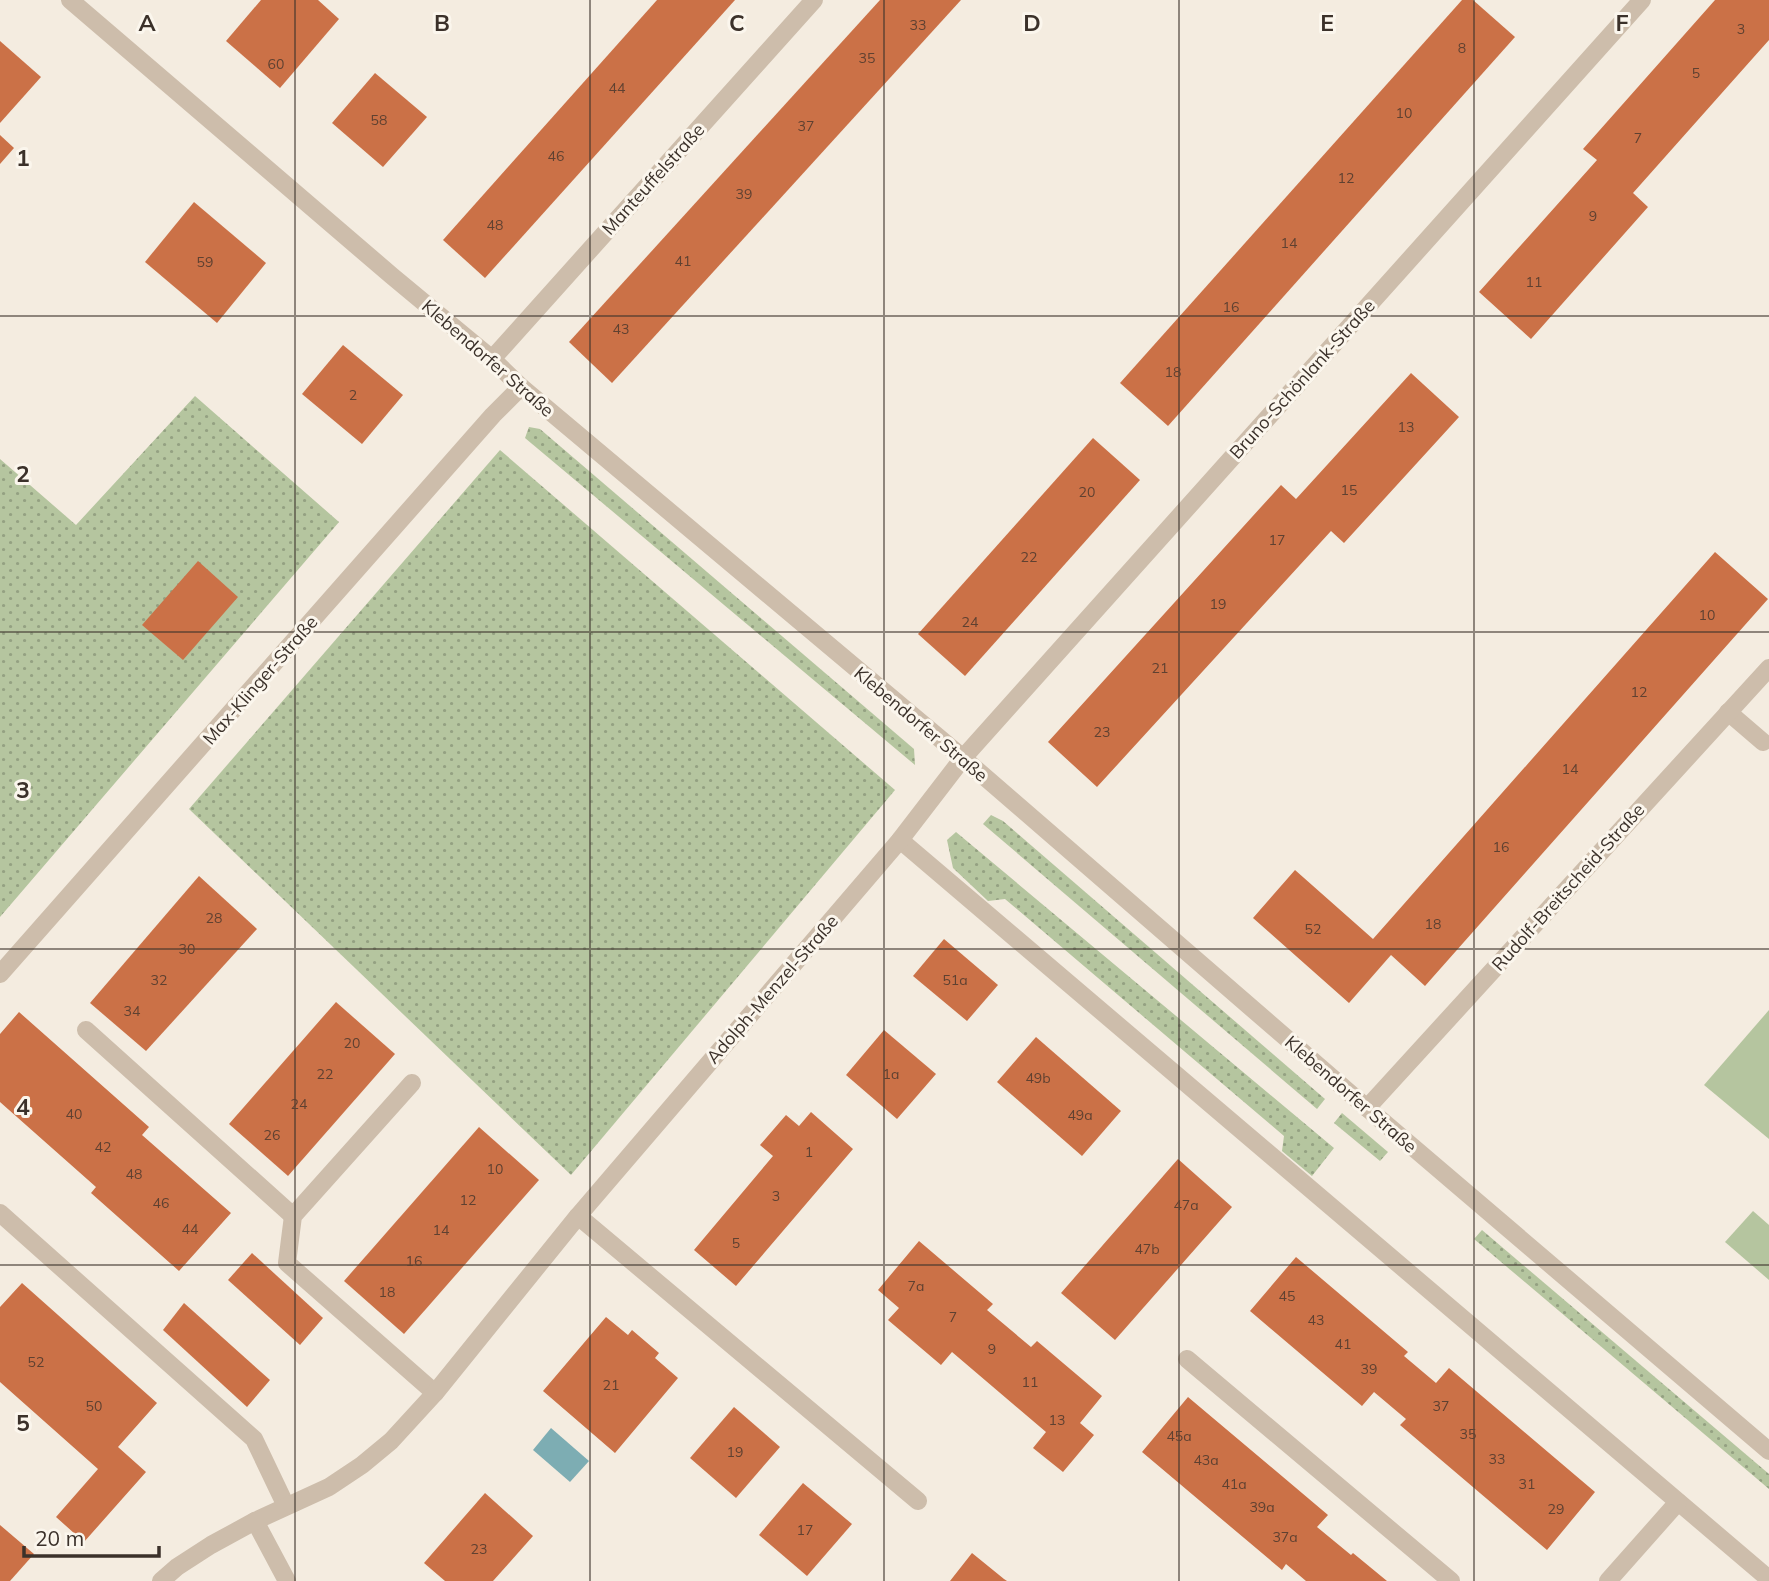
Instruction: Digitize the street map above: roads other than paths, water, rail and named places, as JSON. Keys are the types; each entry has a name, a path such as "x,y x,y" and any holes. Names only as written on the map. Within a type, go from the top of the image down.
{"street":[{"name":"Klebendorfer Straße","path":"71,0 492,359 520,387 963,758 1769,1451"},
{"name":"Manteuffelstraße","path":"492,359 814,0"},
{"name":"Bruno-Schönlank-Straße","path":"963,758 1642,0"},
{"name":"Max-Klinger-Straße","path":"0,974 520,387"},
{"name":"Rudolf-Breitscheid-Straße","path":"1367,1108 1769,668"},
{"path":"1728,712 1763,742"},
{"name":"Adolph-Menzel-Straße","path":"161,1581 211,1545 255,1521 329,1487 391,1441 435,1393 578,1216 900,840 963,758"},
{"path":"900,840 1769,1579"},
{"path":"86,1030 293,1216"},
{"path":"412,1083 293,1216 287,1263 435,1393"},
{"path":"0,1213 254,1439 286,1506"},
{"path":"578,1216 918,1501"},
{"path":"1187,1359 1451,1581"},
{"path":"1608,1581 1678,1502"},
{"path":"255,1521 287,1581"}],"water":[{"path":"551,1428 589,1461 570,1482 533,1450"}]}
